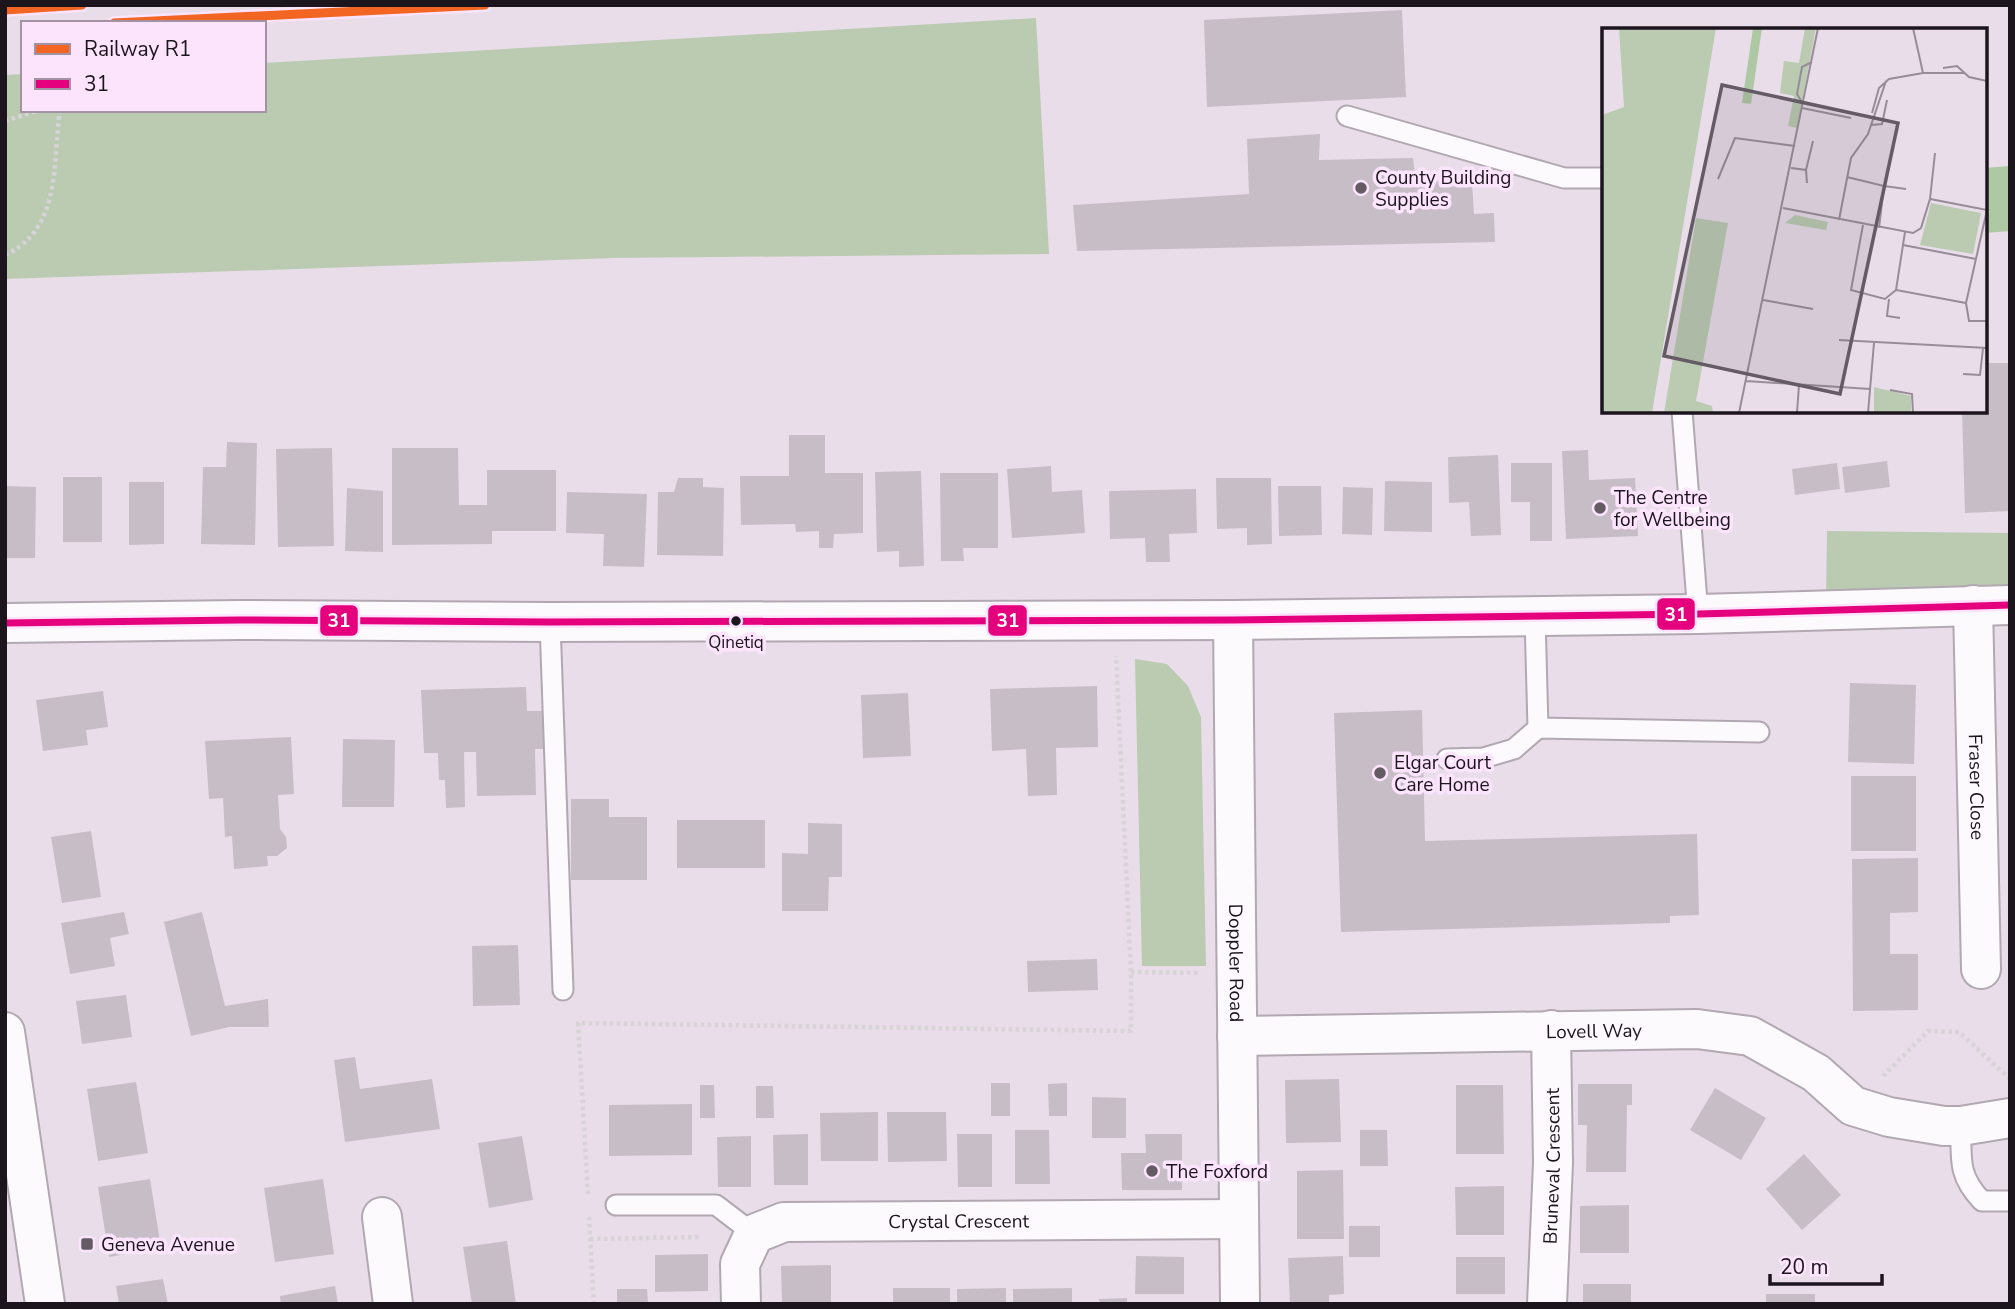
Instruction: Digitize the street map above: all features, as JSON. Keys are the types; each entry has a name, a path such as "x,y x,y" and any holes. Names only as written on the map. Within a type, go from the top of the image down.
{"street":[{"path":"5,623 239,620 1233,621 1698,614 2000,604"},
{"name":"Fraser Close","path":"1981,968 2000,604"},
{"name":"Doppler Road","path":"1233,621 1240,1304"},
{"name":"Lovell Way","path":"1237,1036 1697,1029 1750,1036 1816,1073 1853,1106 2010,1138"},
{"name":"Bruneval Crescent","path":"1548,1304 1553,1163 1551,1030"},
{"path":"5,1032 45,1304"},
{"path":"1944,1125 2010,1118"},
{"path":"382,1217 393,1304"},
{"name":"Crystal Crescent","path":"751,1242 784,1222 1239,1219"},
{"path":"741,1304 740,1264 751,1242"}],"lane":[{"path":"1347,116 1564,178 1602,178"},
{"path":"1682,413 1698,614"},
{"path":"1535,617 1538,728"},
{"path":"550,622 563,990"},
{"path":"1447,759 1483,758 1514,749 1538,728 1759,732"},
{"path":"1944,1125 1969,1188 1982,1201 2010,1201"},
{"path":"616,1205 716,1205 751,1242"}],"path":[{"path":"5,121 34,112"},
{"path":"5,256 16,250 38,228 53,190 60,112"},
{"path":"588,1198 578,1023 1131,1031 1131,972 1115,620"},
{"path":"1131,972 1236,973"},
{"path":"1853,1106 1928,1031 1959,1032 2010,1079"},
{"path":"589,1212 594,1304"},
{"path":"590,1239 726,1237 751,1242"}],"green space":[{"path":"1036,18 1049,254 614,258 5,279 5,75 21,74 21,112 266,112 266,63"},
{"path":"2010,166 2010,231 1987,233 1987,168"},
{"path":"1827,531 2010,533 2010,594 1826,598"},
{"path":"1135,659 1167,664 1188,686 1201,717 1206,966 1142,966"}],"building":[{"path":"1402,10 1406,97 1207,107 1204,20"},
{"name":"County Building Supplies","path":"1320,134 1319,160 1413,158 1416,182 1472,181 1474,214 1494,213 1495,242 1077,251 1073,205 1249,194 1247,139"},
{"path":"1987,363 2010,363 2010,511 1965,513 1962,413 1987,413"},
{"path":"789,435 825,435 825,473 863,473 863,533 834,534 833,548 819,548 819,531 796,532 795,524 741,525 740,476 789,476"},
{"path":"227,442 257,443 255,545 201,544 203,467 226,467"},
{"path":"332,448 334,546 278,547 276,449"},
{"path":"392,448 458,448 459,505 487,505 487,470 556,470 556,531 492,531 492,544 392,545"},
{"name":"The Centre for Wellbeing","path":"1588,450 1589,480 1635,478 1638,536 1566,539 1562,451"},
{"path":"1498,455 1501,535 1471,536 1469,502 1449,503 1448,457"},
{"path":"1887,461 1890,487 1845,493 1842,467"},
{"path":"1511,463 1552,463 1552,541 1530,541 1530,502 1511,502"},
{"path":"1837,463 1840,489 1795,495 1792,469"},
{"path":"1051,466 1052,492 1082,490 1085,533 1012,538 1007,469"},
{"path":"921,471 924,566 899,567 899,551 877,552 875,472"},
{"path":"940,473 998,473 998,548 963,548 964,561 941,561"},
{"path":"63,477 102,477 102,542 63,542"},
{"path":"678,478 703,478 703,487 724,488 723,556 657,555 658,492 674,492"},
{"path":"1216,478 1271,478 1272,544 1247,545 1247,528 1217,529"},
{"path":"1385,481 1432,482 1432,532 1384,531"},
{"path":"129,482 164,482 164,544 129,545"},
{"path":"5,486 36,487 35,558 5,558"},
{"path":"1278,486 1321,486 1322,535 1279,536"},
{"path":"1343,487 1373,488 1372,535 1342,534"},
{"path":"347,488 383,491 383,552 345,551"},
{"path":"1196,489 1197,533 1169,534 1170,562 1146,562 1145,538 1110,539 1109,491"},
{"path":"567,492 647,494 644,567 603,566 604,534 566,533"},
{"path":"1850,683 1916,685 1914,764 1848,762"},
{"path":"1097,686 1098,747 1056,748 1057,795 1028,796 1026,749 992,751 990,689"},
{"path":"526,687 527,711 543,711 544,749 535,749 536,795 477,796 476,752 464,752 465,807 446,808 445,780 439,780 438,753 424,753 421,690"},
{"path":"103,691 108,727 86,730 88,745 43,751 36,700"},
{"path":"908,693 911,756 863,758 861,695"},
{"name":"Elgar Court Care Home","path":"1422,710 1425,841 1697,834 1699,915 1670,916 1670,923 1341,932 1334,713"},
{"path":"291,737 294,794 278,795 280,829 286,837 287,848 277,856 267,856 268,866 234,869 232,836 225,837 223,798 209,799 205,741"},
{"path":"343,739 395,740 394,807 342,807"},
{"path":"1851,776 1916,776 1916,851 1851,851"},
{"path":"571,799 609,799 609,817 647,817 647,880 571,880"},
{"path":"677,820 765,820 765,868 677,868"},
{"path":"808,823 842,824 842,877 829,877 828,911 782,911 782,853 808,854"},
{"path":"91,831 101,897 62,903 51,837"},
{"path":"1918,858 1918,912 1890,913 1890,954 1918,954 1918,1010 1853,1011 1852,859"},
{"path":"124,912 129,934 110,938 115,966 70,974 61,923"},
{"path":"202,912 225,1006 268,999 269,1027 229,1027 191,1036 164,922"},
{"path":"518,945 520,1005 473,1006 472,946"},
{"path":"1097,959 1098,990 1028,992 1027,961"},
{"path":"126,995 132,1037 82,1044 76,1001"},
{"path":"355,1057 360,1089 432,1079 440,1129 345,1142 334,1060"},
{"path":"1339,1079 1341,1142 1286,1143 1285,1080"},
{"path":"136,1082 148,1153 98,1161 87,1089"},
{"path":"991,1083 1010,1083 1010,1116 991,1116"},
{"path":"1067,1083 1067,1116 1049,1116 1048,1084"},
{"path":"1578,1084 1632,1084 1632,1105 1627,1105 1626,1172 1586,1172 1587,1125 1578,1125"},
{"path":"700,1085 714,1085 715,1118 700,1118"},
{"path":"1456,1085 1503,1085 1504,1154 1456,1154"},
{"path":"756,1086 773,1086 774,1118 756,1118"},
{"path":"1715,1088 1766,1118 1741,1160 1690,1130"},
{"path":"1092,1097 1126,1098 1126,1138 1092,1138"},
{"path":"692,1104 692,1155 609,1156 609,1105"},
{"path":"878,1112 878,1161 821,1161 820,1113"},
{"path":"887,1112 946,1112 947,1161 888,1162"},
{"path":"1015,1130 1049,1130 1050,1184 1015,1184"},
{"path":"1360,1130 1387,1130 1388,1166 1360,1166"},
{"path":"808,1134 808,1185 774,1185 773,1135"},
{"path":"957,1134 992,1134 992,1187 958,1187"},
{"name":"The Foxford","path":"1145,1134 1182,1134 1182,1190 1122,1190 1121,1153 1146,1153"},
{"path":"522,1136 533,1200 489,1208 478,1143"},
{"path":"751,1136 751,1187 718,1187 717,1137"},
{"path":"1804,1154 1841,1195 1802,1230 1766,1189"},
{"path":"1343,1170 1344,1239 1297,1239 1297,1171"},
{"path":"150,1179 161,1248 109,1257 98,1187"},
{"path":"323,1179 334,1254 275,1262 264,1188"},
{"path":"1504,1186 1504,1235 1456,1235 1455,1187"},
{"path":"1629,1205 1629,1253 1580,1253 1580,1206"},
{"path":"1349,1226 1380,1226 1380,1257 1349,1257"},
{"path":"507,1241 516,1304 472,1304 463,1247"},
{"path":"708,1254 708,1291 655,1292 655,1255"},
{"path":"1136,1256 1184,1257 1184,1294 1135,1294"},
{"path":"1343,1256 1344,1294 1329,1295 1329,1304 1290,1304 1288,1258"},
{"path":"1456,1257 1505,1257 1505,1294 1456,1294"},
{"path":"831,1265 831,1302 782,1302 781,1266"},
{"path":"163,1279 168,1304 119,1304 116,1286"},
{"path":"1583,1284 1631,1284 1631,1304 1583,1304"},
{"path":"335,1286 338,1304 281,1304 280,1296"},
{"path":"893,1288 950,1288 950,1304 893,1304"},
{"path":"1006,1288 1006,1304 957,1304 957,1289"},
{"path":"1072,1288 1072,1304 1013,1304 1013,1289"},
{"path":"617,1289 647,1289 648,1304 617,1304"},
{"path":"1766,1294 1815,1294 1815,1304 1766,1304"},
{"path":"1127,1298 1127,1304 1100,1304 1099,1299"}],"rail line":[{"name":"R1","path":"5,10 82,5"},
{"name":"R1","path":"155,21 485,5"}],"transit line":[{"name":"31","path":"5,623 239,620 1233,620 1698,614 2010,605"}],"place":[{"name":"County Building Supplies","path":"1361,188"},
{"name":"The Centre for Wellbeing","path":"1600,508"},
{"name":"Qinetiq","path":"736,621"},
{"name":"Elgar Court Care Home","path":"1380,773"},
{"name":"The Foxford","path":"1152,1171"},
{"name":"Geneva Avenue","path":"87,1244"}]}
